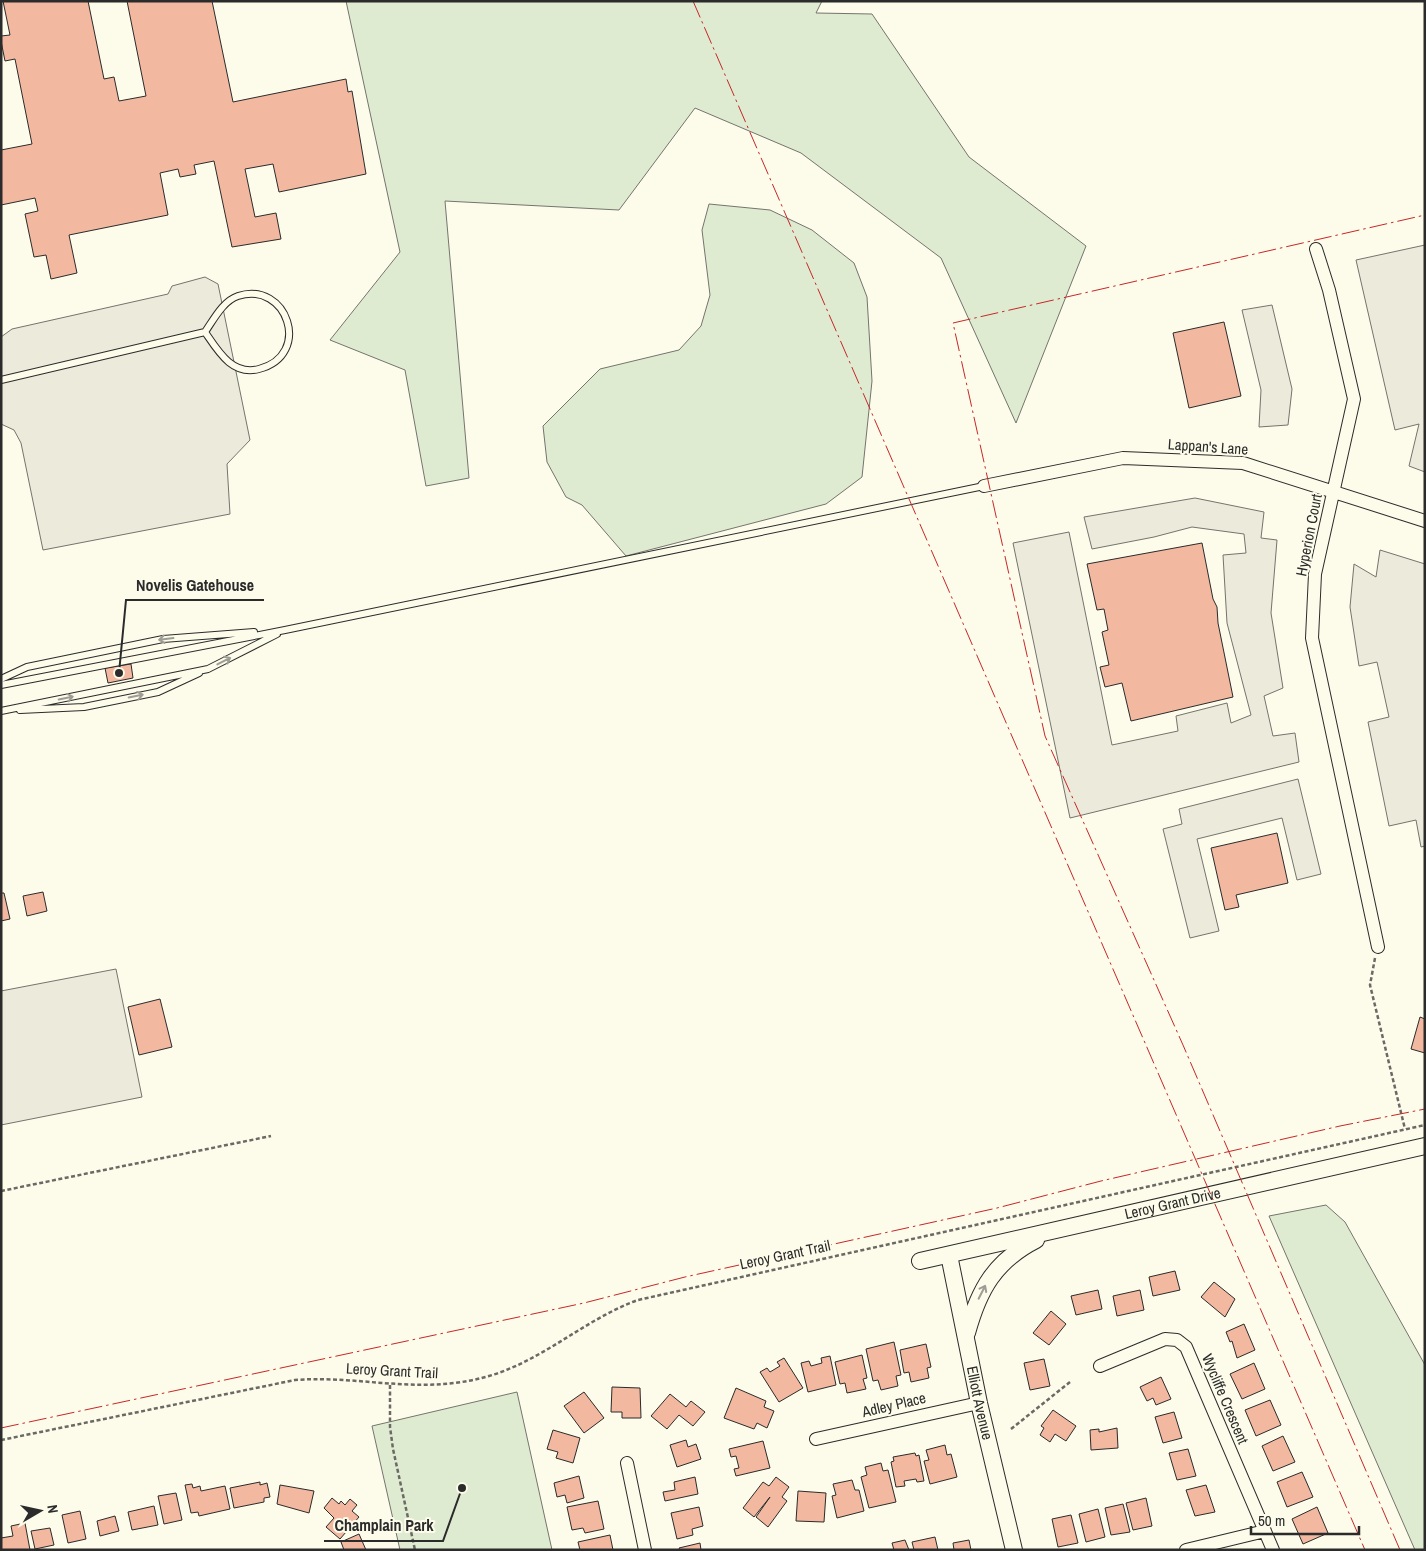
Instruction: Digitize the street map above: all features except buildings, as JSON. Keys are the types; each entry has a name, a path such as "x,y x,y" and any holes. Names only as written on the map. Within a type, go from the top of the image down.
{"street":[{"name":"Hyperion Court","path":"1316,249 1329,290 1354,399 1315,574 1312,638 1378,947"},
{"name":"Lappan's Lane","path":"984,486 1123,458 1242,463 1425,521"},
{"name":"Leroy Grant Drive","path":"920,1261 1425,1146"},
{"path":"966,1338 973,1310 990,1276 1000,1264 1024,1246 1056,1230"},
{"name":"Elliott Avenue","path":"949,1254 979,1402 1014,1550"},
{"name":"Wycliffe Crescent","path":"1100,1366 1165,1339 1177,1340 1186,1347 1273,1550"},
{"name":"Adley Place","path":"816,1439 979,1402"},
{"path":"627,1463 645,1550"},
{"path":"1186,1550 1265,1531"}],"lane":[{"path":"1,380 205,332 223,306 238,296 256,294 275,302 287,318 290,338 284,354 271,366 251,371 231,365 220,354 205,332"},
{"path":"1,685 285,630 984,486"},
{"path":"1,711 84,707 158,692 285,630"},
{"path":"1,679 27,667 163,639 285,630"},
{"path":"1,711 208,669"}],"path":[{"path":"1378,947 1370,985 1405,1129"},
{"name":"Leroy Grant Trail","path":"1,1440 295,1380 320,1378 390,1385 428,1386 488,1376 538,1356 604,1315 638,1300 1425,1124"},
{"path":"1,1192 271,1136"},
{"path":"1011,1429 1070,1382"},
{"path":"390,1385 390,1427 393,1449 415,1550"}],"green space":[{"path":"346,1 822,1 816,13 872,14 969,157 1086,246 1016,423 941,258 801,153 695,108 619,210 445,201 469,478 426,486 405,370 330,340 400,252"},
{"path":"709,204 770,210 812,230 854,263 867,297 872,381 862,477 826,504 626,556 582,505 566,497 547,462 543,426 600,369 679,350 701,326 710,295 702,230"},
{"path":"1326,1205 1345,1222 1425,1365 1425,1550 1415,1550 1269,1216"},
{"path":"517,1392 552,1550 400,1550 372,1426"}],"shaded area":[{"path":"1425,245 1425,472 1409,466 1419,424 1395,430 1356,260"},
{"path":"205,277 218,284 250,440 227,464 230,514 43,550 21,443 14,430 1,424 1,337 12,329 168,294 172,286"},
{"path":"1272,305 1292,389 1288,425 1259,427 1261,390 1242,310"},
{"path":"1195,498 1264,512 1261,538 1277,540 1271,613 1283,688 1264,696 1273,736 1295,733 1299,762 1070,818 1013,543 1069,532 1112,745 1178,731 1176,716 1227,703 1231,723 1251,715 1227,623 1223,555 1246,553 1244,534 1192,527 1154,537 1092,549 1084,517"},
{"path":"1380,550 1425,564 1425,846 1421,847 1416,820 1389,826 1368,722 1389,717 1377,662 1359,666 1350,607 1354,564 1376,577"},
{"path":"1298,779 1321,874 1297,880 1282,818 1197,839 1219,931 1190,938 1163,829 1182,824 1179,809"},
{"path":"116,969 142,1097 1,1125 1,991"}],"power":[{"path":"693,1 1365,1550"},
{"path":"1400,1550 1183,1045 1045,736 953,323 1425,215"},
{"path":"1,1428 584,1303 685,1277 997,1208 1101,1181 1340,1126 1425,1109"}],"place":[{"name":"Novelis Gatehouse","path":"119,673"},
{"name":"Champlain Park","path":"462,1488"}]}
